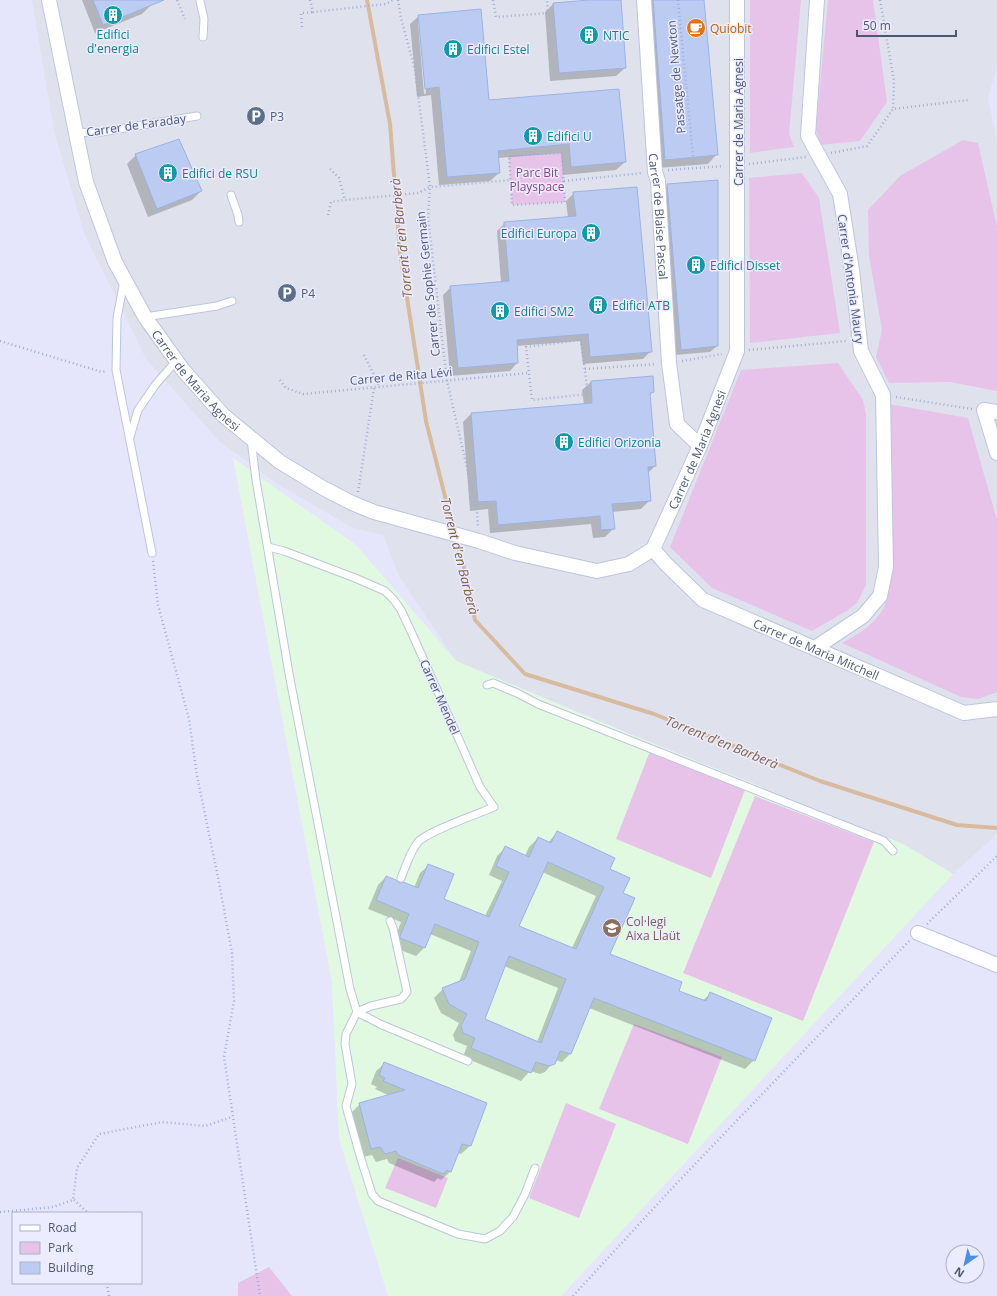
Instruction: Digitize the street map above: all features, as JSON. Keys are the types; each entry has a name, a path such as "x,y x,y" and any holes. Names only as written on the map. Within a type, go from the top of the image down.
{"street":[{"path":"49,0 76,132"},
{"name":"Carrer de Blaise Pascal","path":"644,0 655,172 658,181 668,363 677,424 700,446"},
{"name":"Carrer de Maria Agnesi","path":"653,549 700,446 737,351 737,0"},
{"name":"Carrer d'Antonia Maury","path":"815,648 863,616 880,596 886,567 883,395 861,352 852,270 840,194 808,136 818,0"},
{"name":"Carrer de Maria Agnesi","path":"76,132 86,182 115,262 145,317 183,370 223,415 280,462 323,488 352,503"},
{"path":"991,411 997,453"},
{"path":"352,503 374,512 409,523 474,540 515,553 597,571 629,564 653,549"},
{"name":"Carrer de Maria Mitchell","path":"653,549 666,564 703,600 964,713 997,709"},
{"path":"918,933 997,965"}],"lane":[{"path":"200,1 204,19 203,37"},
{"name":"Carrer de Faraday","path":"76,132 95,133 197,116"},
{"path":"231,195 239,222"},
{"path":"124,279 117,318 116,370 152,553"},
{"path":"145,317 217,306 232,301"},
{"path":"129,440 138,410 156,384 177,360"},
{"path":"252,439 256,480 290,679 356,1012 346,1034 345,1044 352,1084 346,1106 372,1194 378,1201 458,1234 485,1239 500,1231 513,1217 525,1194 535,1168"},
{"name":"Carrer Mendel","path":"268,547 284,551 355,578 385,591 394,600 401,610 414,638 480,787 494,807 432,833 419,841 410,855 401,878"},
{"path":"487,685 493,683 538,704 884,841 893,851"},
{"path":"356,1012 371,1006 401,999 407,992 393,928 390,921"},
{"path":"356,1012 380,1024 468,1061"}],"path":[{"path":"177,0 185,19"},
{"path":"310,0 313,12"},
{"path":"302,27 301,12 386,4 393,0"},
{"name":"Carrer de Sophie Germain","path":"398,0 401,18 415,70 430,187 428,218 440,310 446,382 477,511 474,540"},
{"path":"493,0 496,17 548,13 547,0"},
{"name":"Passatge de Newton","path":"678,0 694,167"},
{"path":"564,181 694,167 738,166 818,155 866,146 893,109 894,81 880,0"},
{"path":"893,109 968,100"},
{"path":"562,153 564,181 565,202 512,205 510,156 562,153"},
{"path":"330,169 339,178 345,200"},
{"path":"328,215 330,202 418,193 430,187 511,180"},
{"path":"581,340 588,394 532,400 528,373 526,347 581,340"},
{"path":"0,342 102,372 116,370"},
{"path":"364,355 380,387"},
{"name":"Carrer de Rita Lévi","path":"280,380 286,388 303,394 446,382 528,373"},
{"path":"352,503 360,490 374,388"},
{"path":"883,395 991,411"},
{"path":"152,553 158,604 189,719 196,776 218,877 232,953 234,1001 224,1057 260,1296"},
{"path":"573,1296 681,1178 918,933 997,856"},
{"path":"73,1200 78,1168 99,1134 162,1122 205,1126 232,1117"},
{"path":"0,1212 54,1207 73,1200"},
{"path":"73,1200 87,1212"},
{"path":"107,1284 109,1296"}],"shaded area":[{"path":"32,0 997,0 997,67 988,98 997,142 997,834 953,874 903,844 632,735 456,661 399,576 383,535 353,528 279,485 220,442 146,359 84,233 54,131"},
{"name":"Col·legi Aixa Llaüt","path":"233,458 356,545 456,661 632,735 903,844 953,874 561,1296 388,1296 339,1139 332,983"}],"green space":[{"path":"750,0 801,0 789,134 794,147 750,153"},
{"path":"828,0 873,0 887,102 860,141 820,145 816,129"},
{"path":"963,140 978,143 997,227 997,391 950,382 889,383 876,357 882,330 869,256 868,210 900,176"},
{"name":"Parc Bit Playspace","path":"562,153 565,202 512,205 509,156"},
{"path":"802,173 819,198 840,333 750,343 749,178"},
{"path":"838,363 863,400 866,414 866,585 857,603 812,631 712,588 670,547 741,370"},
{"path":"889,404 968,418 997,520 997,692 978,699 961,697 842,643 868,627 879,616 886,602 891,581 892,445"},
{"path":"650,751 745,790 711,878 616,839"},
{"path":"755,796 874,842 803,1021 683,973"},
{"path":"634,1024 722,1057 688,1144 599,1109"},
{"path":"566,1103 616,1124 579,1218 529,1198"},
{"path":"398,1158 448,1178 436,1208 385,1188"},
{"path":"269,1267 292,1296 238,1296 238,1283"}],"building":[{"name":"Edifici d'energia","path":"93,0 164,0 103,25"},
{"name":"NTIC","path":"590,0 621,0 626,68 559,73 553,3"},
{"path":"653,0 704,0 718,155 665,160"},
{"name":"Edifici U","path":"481,9 489,100 619,89 626,162 571,167 569,144 498,151 500,173 447,177 439,87 425,89 418,15"},
{"name":"Edifici de RSU","path":"179,139 202,191 157,209 135,154"},
{"name":"Edifici Disset","path":"718,180 718,346 681,350 667,184"},
{"path":"637,187 652,352 590,357 588,334 550,337 517,340 518,363 458,368 450,286 509,281 504,222 576,216 573,192"},
{"name":"Edifici Orizonia","path":"653,376 654,392 650,393 656,466 648,467 651,501 612,504 615,529 601,530 600,516 498,525 496,501 478,502 471,413 592,403 591,381"},
{"path":"557,831 615,858 610,869 630,878 623,893 635,898 610,954 682,982 679,991 706,1001 710,992 772,1018 755,1061 594,998 571,1054 560,1051 555,1064 549,1066 536,1062 531,1073 471,1048 475,1038 463,1033 461,1026 467,1014 449,1004 442,988 465,979 479,942 435,924 425,948 400,938 409,914 376,900 386,876 400,883 403,882 418,888 428,864 454,874 444,899 489,917 509,872 496,866 505,846 529,857 538,837 551,843","holes":["548,862 604,887 576,949 519,926","509,956 566,979 541,1043 485,1019"]},
{"path":"384,1062 487,1103 471,1146 462,1144 451,1172 447,1170 443,1174 398,1155 396,1151 385,1154 380,1147 371,1149 359,1103 405,1090 383,1081 385,1078 379,1075"}],"waterway":[{"name":"Torrent d'en Barberà","path":"367,0 390,124 400,252 426,421 454,532"},
{"name":"Torrent d'en Barberà","path":"456,538 466,575 475,620 525,674 654,714 820,781 957,825 997,828"}],"place":[{"name":"Edifici d'energia","path":"113,15"},
{"name":"Quiobit","path":"696,28"},
{"name":"NTIC","path":"589,35"},
{"name":"Edifici Estel","path":"453,49"},
{"name":"P3","path":"256,116"},
{"name":"Edifici U","path":"533,136"},
{"name":"Edifici de RSU","path":"168,173"},
{"name":"Edifici Europa","path":"591,233"},
{"name":"Edifici Disset","path":"696,265"},
{"name":"P4","path":"287,293"},
{"name":"Edifici ATB","path":"598,305"},
{"name":"Edifici SM2","path":"500,311"},
{"name":"Edifici Orizonia","path":"564,442"},
{"name":"Col·legi Aixa Llaüt","path":"612,928"}]}
